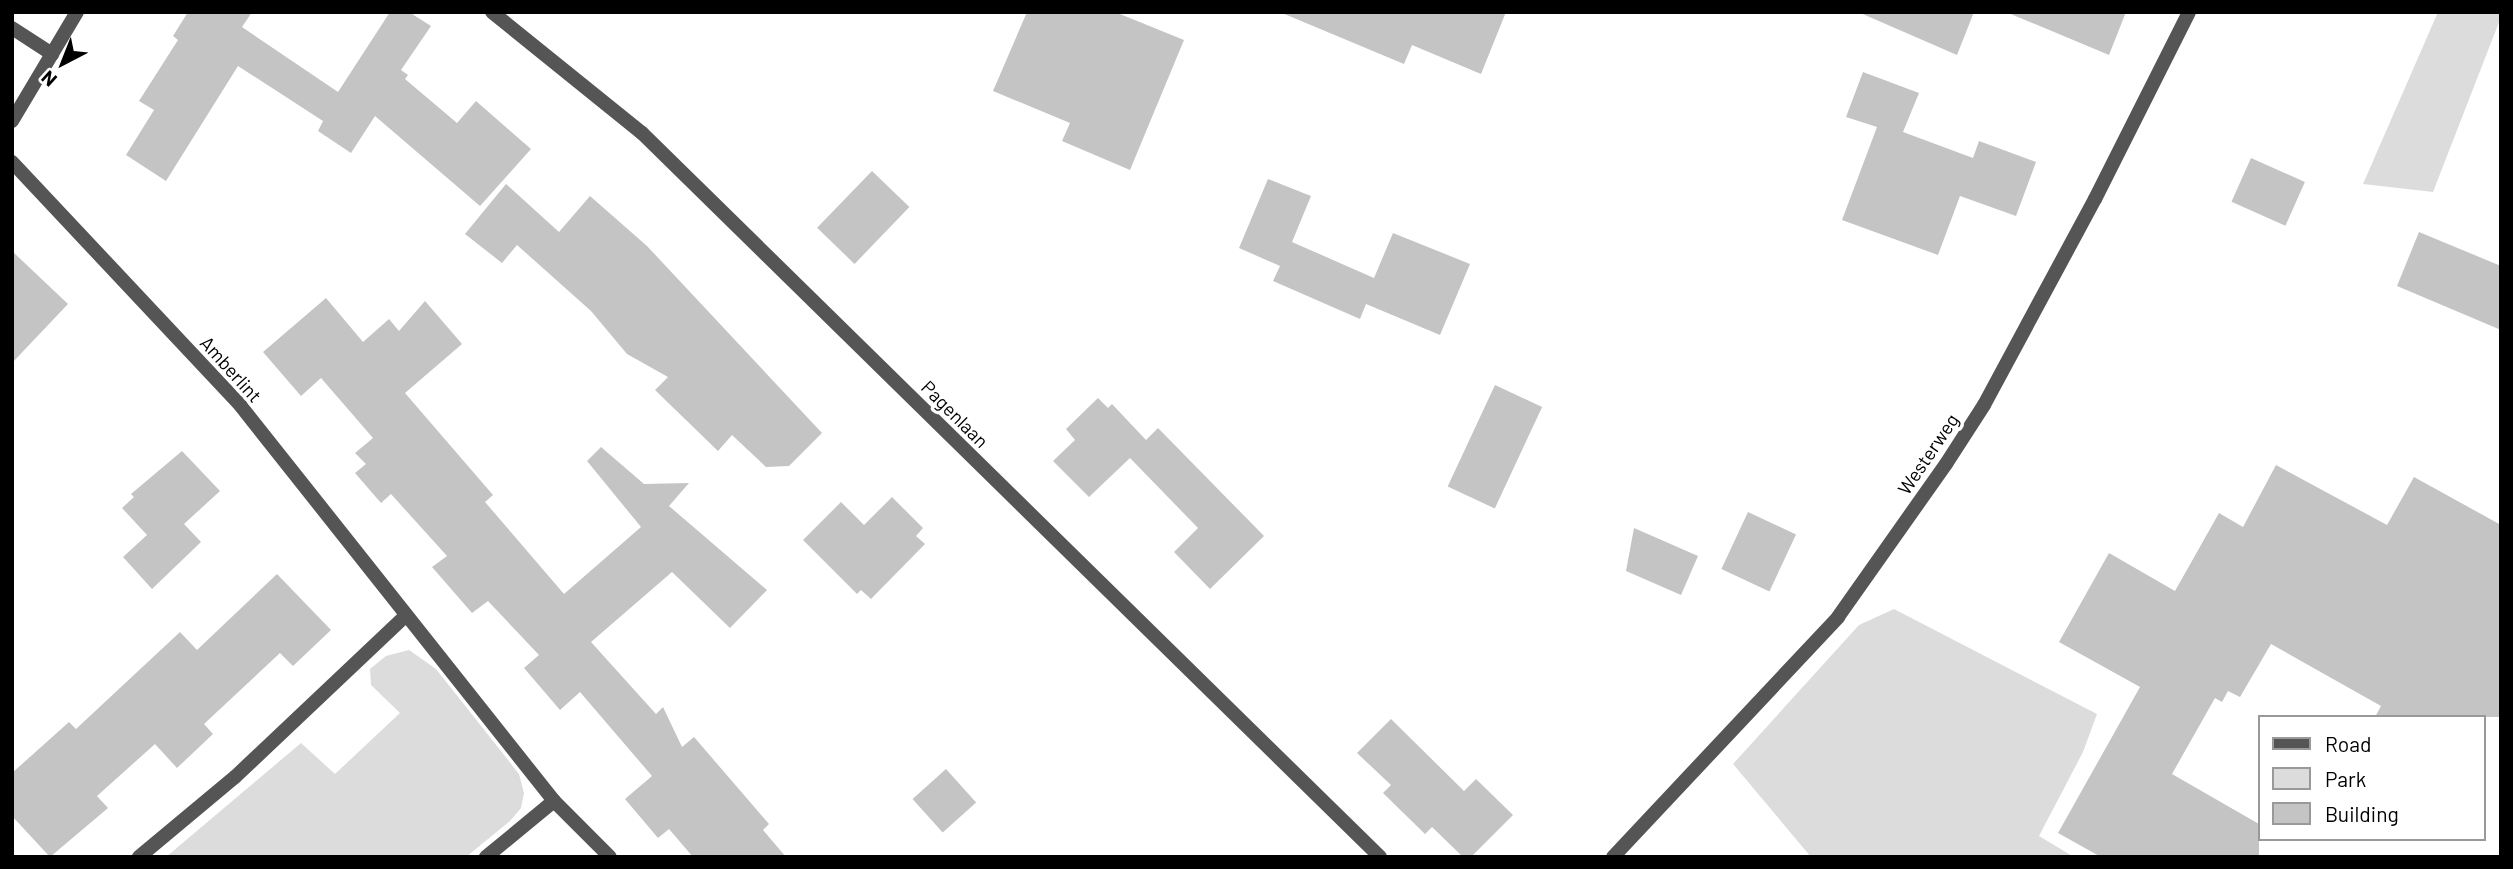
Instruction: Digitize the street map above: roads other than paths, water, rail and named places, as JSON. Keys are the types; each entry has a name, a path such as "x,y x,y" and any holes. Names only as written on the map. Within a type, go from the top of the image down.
{"street":[{"path":"12,121 77,12"},
{"name":"Pagenlaan","path":"492,12 642,133 1380,857"},
{"name":"Westerweg","path":"1614,857 1838,617 1946,464 1984,405 2088,211 2189,12"},
{"path":"12,28 52,54"},
{"name":"Amberlint","path":"12,162 240,405 554,801 610,857"},
{"path":"139,857 235,777 405,616"},
{"path":"486,857 554,801"}]}
